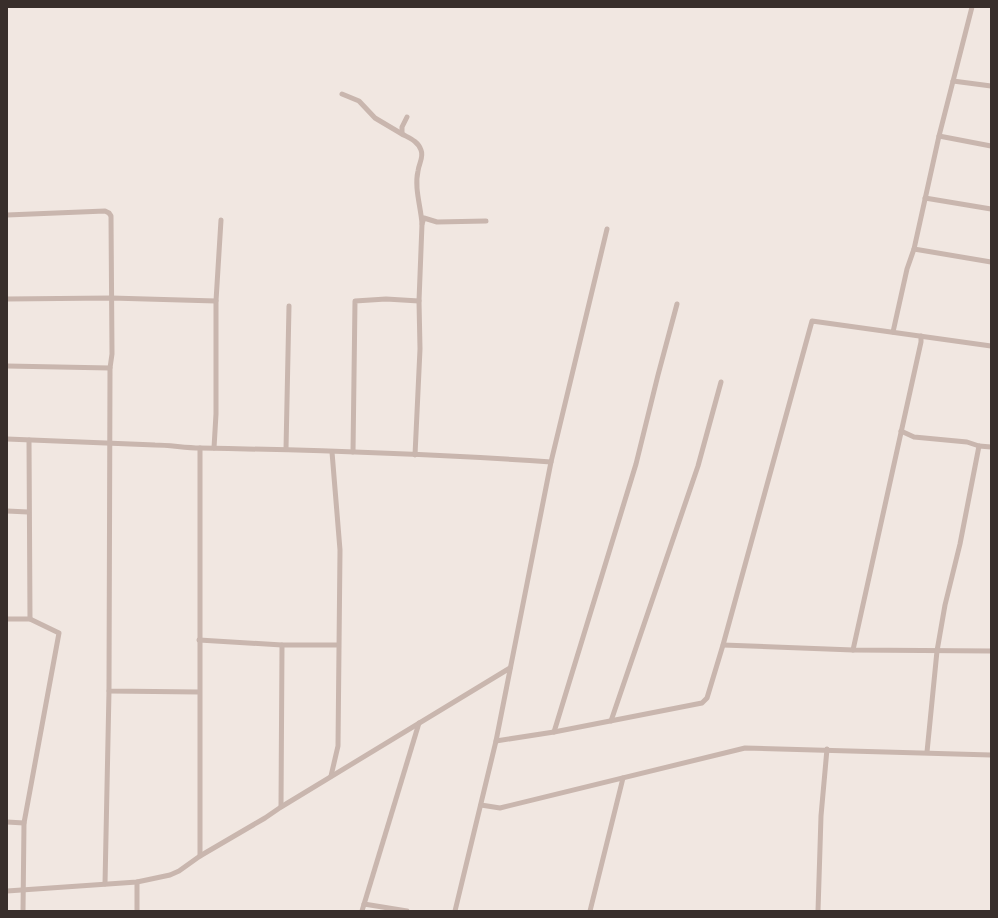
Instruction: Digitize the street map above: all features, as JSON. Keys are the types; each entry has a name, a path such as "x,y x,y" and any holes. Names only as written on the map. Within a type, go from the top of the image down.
{"street":[{"path":"893,332 914,249 939,136 972,7"},
{"path":"953,81 991,86"},
{"path":"342,94 359,102 375,118 418,143 422,151 417,181 422,224 419,301 420,349 416,455"},
{"path":"402,134 402,127 407,117"},
{"path":"939,136 991,146"},
{"path":"925,198 991,209"},
{"path":"7,215 105,211 109,212 111,216 112,354 110,368 109,690 105,884"},
{"path":"422,224 424,218 437,222 486,221"},
{"path":"214,448 216,414 216,301 221,220"},
{"path":"455,911 496,741 551,462 607,229"},
{"path":"914,249 991,262"},
{"path":"7,299 111,298 216,301"},
{"path":"353,452 355,301 419,301"},
{"path":"554,732 636,464 677,304"},
{"path":"286,449 289,306"},
{"path":"496,741 611,721 702,702 707,698 812,321 991,346"},
{"path":"853,650 902,431 921,336"},
{"path":"7,366 110,368"},
{"path":"611,721 698,466 721,382"},
{"path":"902,431 914,437 967,442 979,446 991,447"},
{"path":"7,439 167,445 200,448 286,449 458,456 551,462"},
{"path":"28,440 30,619"},
{"path":"927,752 937,651 979,446"},
{"path":"200,448 200,856"},
{"path":"331,776 338,746 340,550 332,452"},
{"path":"7,511 28,512"},
{"path":"7,619 30,619 59,633 24,823 23,911"},
{"path":"199,640 282,645 338,645"},
{"path":"281,807 282,645"},
{"path":"723,645 853,650 991,651"},
{"path":"7,891 137,882 170,875 179,871 200,856 265,818 331,776 510,668"},
{"path":"109,690 199,692"},
{"path":"362,911 418,723"},
{"path":"481,805 500,808 745,748 827,749 991,755"},
{"path":"818,911 821,816 827,749"},
{"path":"590,911 624,778"},
{"path":"7,822 24,823"},
{"path":"137,882 137,911"},
{"path":"364,904 407,911"}]}
